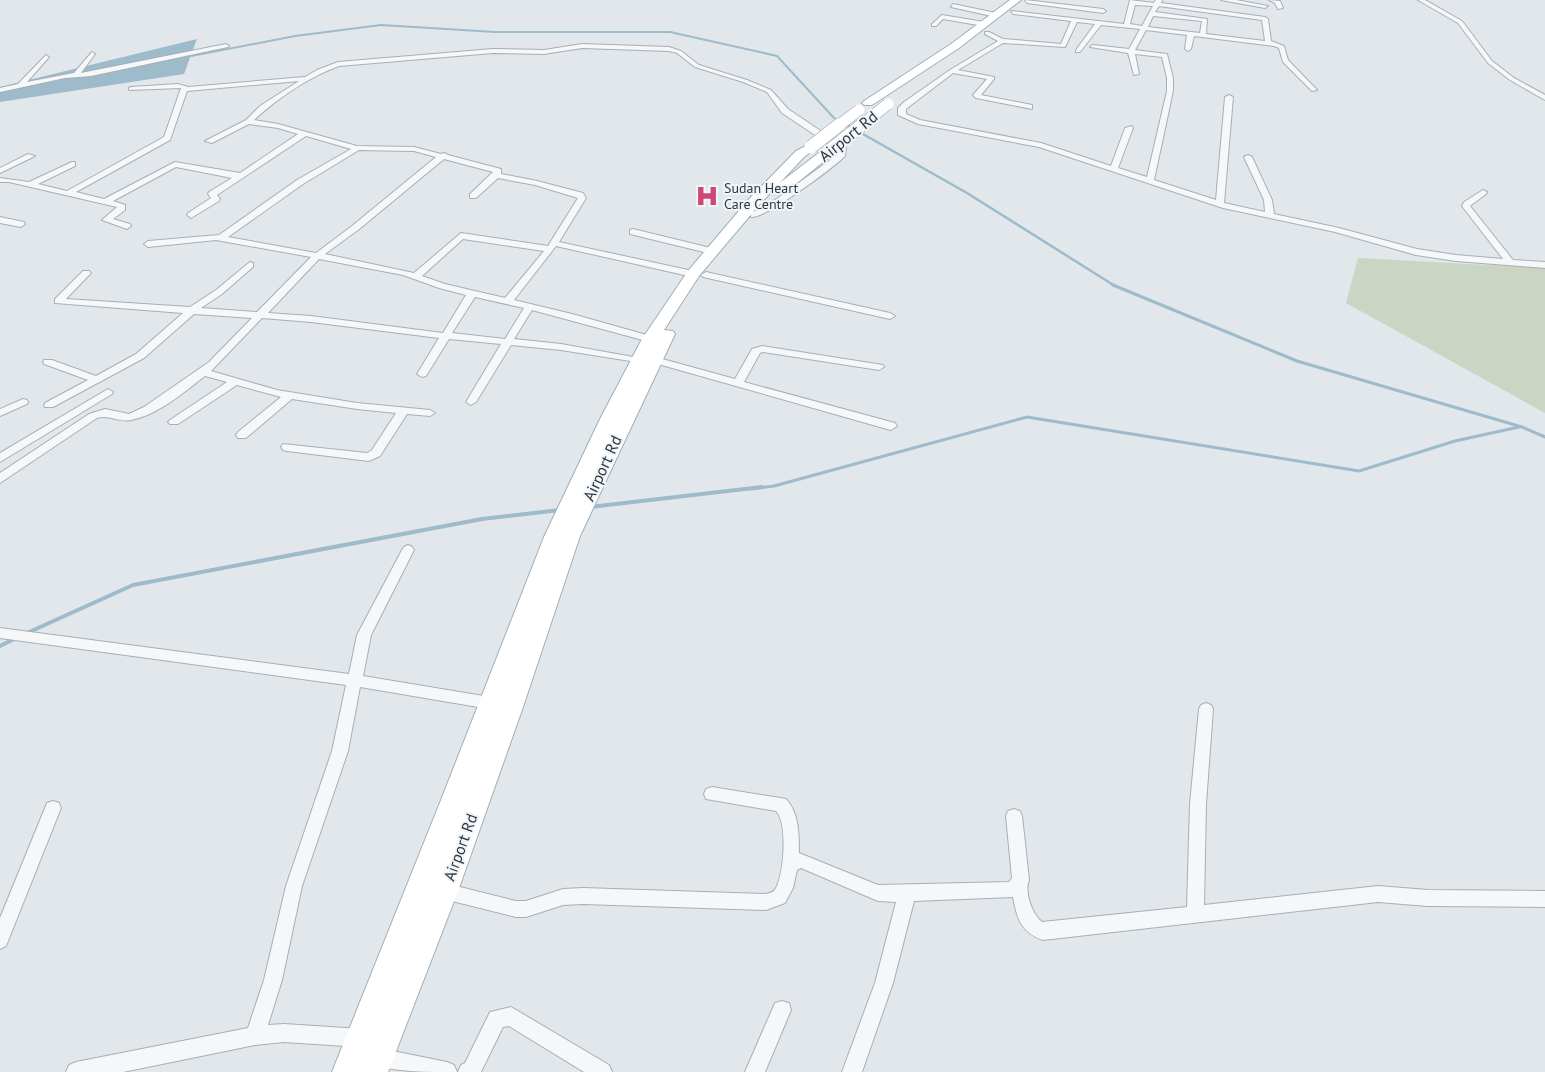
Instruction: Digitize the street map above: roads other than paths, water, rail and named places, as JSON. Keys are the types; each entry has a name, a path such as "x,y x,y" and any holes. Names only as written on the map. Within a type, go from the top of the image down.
{"main road":[{"path":"647,360 650,339 699,274 712,251 800,154 868,103 989,23 1016,0"},
{"name":"Airport Rd","path":"371,1056 444,891 501,705 562,536 589,478 609,419 647,360 663,341 683,307 699,274 783,187 955,54 989,23 1013,12 1028,0"},
{"path":"347,1072 371,1056 501,705"}],"street":[{"path":"1028,0 1053,2 1102,11"},
{"path":"1073,0 1104,4 1105,6 1099,22 1078,51"},
{"path":"1224,0 1265,6"},
{"path":"1272,0 1278,2 1280,8"},
{"path":"1421,0 1460,22 1490,62 1512,79 1545,98"},
{"path":"1127,25 1133,1 1158,3 1264,18 1268,42"},
{"path":"1224,13 1230,5 1239,1"},
{"path":"1136,74 1131,55 1132,50 1158,3"},
{"path":"953,6 989,23 1001,41"},
{"path":"1013,12 1268,42 1281,46 1285,61 1314,90"},
{"path":"1153,14 1205,20 1203,35"},
{"path":"961,15 989,23"},
{"path":"934,25 942,17 989,23"},
{"path":"1075,19 1063,46 1001,41 952,71 906,104 902,108 902,114 918,122 1041,145 1220,204 1416,252 1456,258 1545,265"},
{"path":"1188,49 1191,33"},
{"path":"209,141 250,121 263,108 323,69 338,64 474,52 544,52 590,45 663,48 676,51 697,66 745,80 769,91 785,111 843,150 841,156 774,205 754,215"},
{"path":"0,90 91,74 226,46"},
{"path":"1093,47 1164,54 1170,78 1170,91 1150,181"},
{"path":"76,76 92,54"},
{"path":"20,86 46,57"},
{"path":"952,71 992,78 977,95 978,97 1029,107"},
{"path":"131,89 183,86 186,89 308,79"},
{"path":"69,193 167,138 186,89"},
{"path":"1220,204 1229,97"},
{"path":"250,121 305,133 357,148 414,149 444,155 496,170 498,173 473,196"},
{"path":"1114,169 1130,128"},
{"path":"191,215 216,199 212,194 305,133"},
{"path":"222,238 300,182 357,148"},
{"path":"0,480 93,416 105,412 124,418 138,415 204,372 317,256 355,228 444,155"},
{"path":"1,177 31,156"},
{"path":"1248,157 1268,200 1270,215"},
{"path":"30,185 72,164"},
{"path":"106,201 175,164 239,176"},
{"path":"496,175 537,183 581,196 552,246 508,301"},
{"path":"1,177 122,206 106,220 127,226"},
{"path":"1483,192 1466,206 1511,263"},
{"path":"0,220 21,224"},
{"path":"633,232 712,251"},
{"path":"416,276 461,236 552,246 699,274 890,316"},
{"path":"148,244 222,238 378,267 416,276 472,294 530,306 650,339"},
{"path":"49,405 140,356 191,311 219,292 250,265"},
{"path":"86,273 58,301 311,319 396,331 508,340 577,349 647,360 738,383 891,426"},
{"path":"422,374 472,294"},
{"path":"471,402 530,306"},
{"path":"738,383 756,351 762,349 879,367"},
{"path":"48,362 87,374 96,380"},
{"path":"204,372 269,392 430,413"},
{"path":"174,422 235,382"},
{"path":"0,458 108,392"},
{"path":"242,435 290,395"},
{"path":"0,413 23,402"},
{"path":"287,447 369,457 376,453 404,410"},
{"path":"255,1036 274,980 294,886 340,751 353,680 364,635 408,550"},
{"path":"6,633 353,680 501,705"},
{"path":"1195,914 1198,804 1206,709"},
{"path":"444,891 516,910 526,909 563,897 583,896 775,901 783,893 791,864 789,816 785,807 780,804 712,794"},
{"path":"0,940 53,808"},
{"path":"1014,816 1020,880 1018,885 1031,927 1042,931 1378,894 1428,898 1545,899"},
{"path":"791,864 801,860 806,861 878,893 907,894 1008,890 1018,885"},
{"path":"852,1072 884,983 907,894"},
{"path":"755,1072 782,1010"},
{"path":"468,1072 472,1070 497,1020 511,1016 602,1072"},
{"path":"76,1072 255,1036 284,1033 371,1056 447,1072"}],"water":[{"path":"197,39 184,74 0,102 0,87"}],"waterway":[{"path":"186,57 295,36 381,25 495,32 670,32 777,56 834,118 849,126"},
{"path":"847,125 967,193 1114,285"},
{"path":"1114,285 1297,361 1522,427 1545,437"},
{"path":"751,489 774,486 1027,417 1359,471 1455,441 1519,427"},
{"path":"590,507 762,487"},
{"path":"27,633 133,585 482,519 560,510"},
{"path":"0,646 16,638"}],"place":[{"name":"Sudan Heart Care Centre","path":"707,196"}]}
